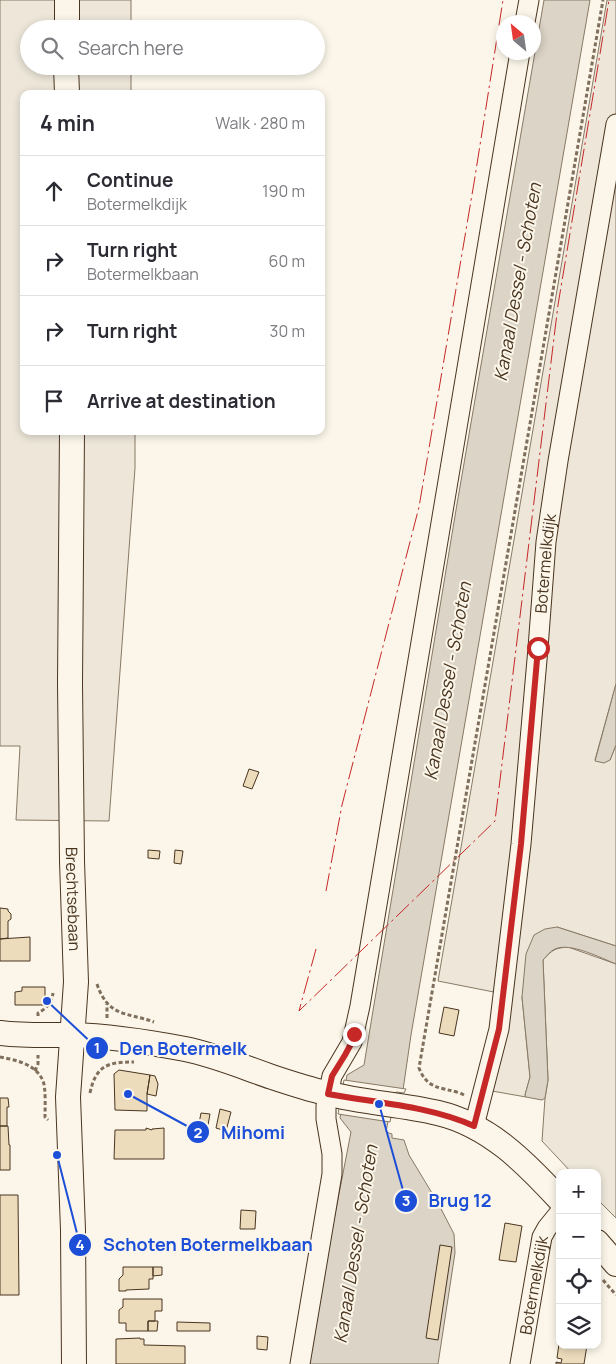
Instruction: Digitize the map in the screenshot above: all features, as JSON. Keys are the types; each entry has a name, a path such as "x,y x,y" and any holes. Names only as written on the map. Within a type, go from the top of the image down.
{"main road":[{"path":"67,0 67,20"},
{"path":"66,75 67,90"},
{"name":"Brechtsebaan","path":"72,435 70,683 72,861 76,982 68,1097 73,1230 74,1364"},
{"path":"0,1033 114,1038 186,1049 225,1059 271,1076 334,1095 438,1113 474,1126 520,1158 556,1196"},
{"path":"601,1253 608,1271"}],"street":[{"path":"526,15 529,0"},
{"path":"300,1364 332,1174 332,1154 325,1114 334,1095 332,1076 352,1042 360,1006 519,60"},
{"name":"Botermelkdijk","path":"474,1126 499,1029 521,844 546,542 558,460 616,124"},
{"name":"Botermelkdijk","path":"520,1364 542,1237 559,1214"}],"path":[{"path":"474,1126 469,1098 460,1092 430,1084 423,1078 419,1068 603,0"},
{"path":"96,981 107,1003"},
{"path":"38,1015 51,1002 54,990"},
{"path":"36,1071 38,1054"},
{"path":"0,1057 15,1060 32,1067 44,1082"},
{"path":"93,1081 98,1072 108,1065"},
{"path":"608,1271 616,1295"}],"shaded area":[{"path":"0,0 131,0 131,20 20,20 20,75 131,75 131,90 20,90 20,435 135,435 135,468 109,821 16,820 20,746 0,746"},
{"path":"607,0 616,0 616,684 595,760 603,762 610,760 616,745 616,946 557,927 522,997 530,1077 526,1097 492,1091 509,995 438,981"},
{"path":"568,947 616,964 616,1218 601,1203 601,1169 568,1169 542,1141 548,1080 543,960 554,950"}],"water":[{"name":"Kanaal Dessel - Schoten","path":"544,0 590,0 403,1090 394,1090 386,1132 392,1134 392,1138 404,1140 409,1155 454,1234 455,1253 438,1364 306,1364 351,1132 340,1118 347,1075 364,1065 457,504 534,60 541,60 541,17"},
{"path":"616,684 616,745 610,760 604,763 595,761"},
{"path":"557,927 616,946 616,964 577,949 561,947 550,952 543,960 548,1080 545,1098 542,1100 526,1097 525,1095 530,1077 522,997 526,954 534,935 545,929"}],"pier":[{"path":"344,1080 406,1089 404,1093 396,1092 390,1122 338,1114"}],"building":[{"path":"249,769 259,772 252,789 243,786"},
{"path":"148,850 160,851 159,859 148,858"},
{"path":"175,850 183,851 181,864 174,863"},
{"path":"0,908 8,909 11,914 11,919 8,921 8,938 0,939"},
{"path":"30,937 30,961 0,961 0,939"},
{"path":"22,987 45,987 45,1005 15,1005 15,992 22,991"},
{"path":"444,1007 459,1010 454,1036 439,1033"},
{"path":"119,1070 150,1075 147,1111 115,1110 114,1074"},
{"path":"150,1075 155,1076 158,1084 156,1096 147,1094"},
{"path":"0,1098 8,1098 7,1126 0,1126"},
{"path":"220,1109 231,1112 226,1131 216,1128"},
{"path":"201,1113 210,1114 206,1136 197,1134"},
{"path":"0,1126 8,1126 10,1170 0,1170"},
{"path":"146,1128 152,1130 164,1128 164,1159 114,1159 115,1130 146,1130"},
{"path":"0,1195 18,1195 19,1295 0,1295"},
{"path":"241,1210 256,1211 255,1229 240,1229"},
{"path":"505,1223 522,1226 516,1262 499,1260"},
{"path":"440,1245 452,1247 438,1340 426,1338"},
{"path":"123,1267 153,1267 153,1279 149,1279 149,1289 119,1291 119,1279 123,1275"},
{"path":"153,1267 162,1267 162,1275 153,1276"},
{"path":"123,1299 162,1299 162,1311 155,1311 155,1321 148,1321 148,1331 126,1331 126,1323 119,1323 119,1310 123,1307"},
{"path":"148,1321 158,1321 157,1331 148,1331"},
{"path":"177,1322 210,1323 210,1331 177,1331"},
{"path":"257,1336 268,1337 267,1350 257,1349"},
{"path":"116,1339 144,1339 144,1345 185,1346 185,1364 116,1364"},
{"path":"558,1349 586,1349 584,1364 556,1364 556,1362 561,1363 562,1359 557,1358"}],"power":[{"path":"326,891 342,805 419,507 503,0"},
{"path":"316,949 299,1011 495,821 558,305 609,0"}],"place":[{"name":"Den Botermelk","path":"47,1001"},
{"name":"Mihomi","path":"128,1094"},
{"name":"Brug 12","path":"379,1104"},
{"name":"Schoten Botermelkbaan","path":"57,1155"}],"route":[{"path":"354,1034 352,1042 332,1076 328,1094 438,1113 474,1126 499,1029 521,844 538,648"}]}
